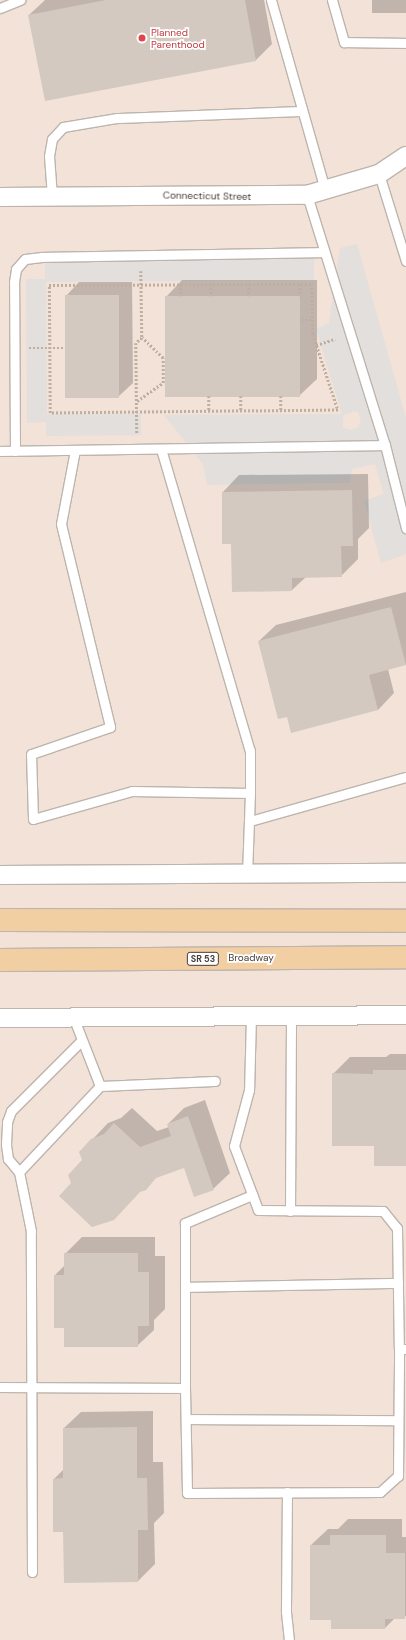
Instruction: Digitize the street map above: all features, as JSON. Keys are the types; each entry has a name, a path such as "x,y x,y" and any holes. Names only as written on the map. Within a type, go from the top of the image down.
{"main road":[{"path":"0,920 406,921"},
{"name":"Broadway","path":"0,960 406,957"}],"street":[{"name":"Connecticut Street","path":"0,197 307,195 379,174 406,156"},
{"path":"0,875 406,873"},
{"path":"0,1018 74,1019 291,1015 406,1015"}],"lane":[{"path":"0,8 20,0"},
{"path":"271,0 325,190"},
{"path":"332,0 344,42 406,43"},
{"path":"52,196 49,156 52,139 63,127 117,118 302,111"},
{"path":"379,174 406,261"},
{"path":"307,195 385,445 406,528"},
{"path":"15,451 14,282 16,269 25,259 42,257 324,252"},
{"path":"0,451 385,445"},
{"path":"161,449 250,751 250,820 247,874"},
{"path":"74,450 61,524 110,727 31,754 33,819 132,791 250,793"},
{"path":"250,820 406,777"},
{"path":"290,1211 291,1015"},
{"path":"251,1016 249,1090 234,1146 258,1210 383,1211 397,1228 398,1283 403,1350 398,1420 398,1476 380,1492 187,1493 185,1388 185,1223 252,1195"},
{"path":"74,1019 100,1086"},
{"path":"32,1572 31,1231 19,1172 8,1159 6,1144 7,1122 11,1111 82,1040"},
{"path":"19,1172 100,1086 215,1081"},
{"path":"185,1287 398,1283"},
{"path":"0,1387 185,1388"},
{"path":"186,1419 398,1420"},
{"path":"288,1492 286,1612 289,1640"}],"path":[{"path":"137,401 163,383 163,358 142,338 142,284"},
{"path":"181,284 181,296"},
{"path":"211,284 211,296"},
{"path":"249,284 249,296"},
{"path":"249,284 312,284 313,320 316,345 338,410 50,413 49,285 249,284"},
{"path":"300,284 300,296"},
{"path":"301,320 313,320"},
{"path":"316,345 350,334"},
{"path":"137,449 136,343 142,338"},
{"path":"49,348 65,348"},
{"path":"209,396 209,412"},
{"path":"241,396 241,411"},
{"path":"281,396 281,411"}],"shaded area":[{"path":"0,0 406,0 406,1640 0,1640"},
{"path":"357,244 406,418 406,554 381,563 364,501 384,494 375,464 352,469 350,483 207,485 203,464 164,415 342,414 316,329 329,323 340,248","holes":["354,411 358,412 361,419 358,427 351,430 343,428 343,416"]},
{"path":"314,258 314,280 46,282 47,414 141,414 141,435 46,436 46,422 27,423 26,279 45,279 45,260"}],"building":[{"name":"Planned Parenthood","path":"106,0 245,0 256,61 45,101 28,15"},
{"path":"65,295 119,295 119,398 65,398"},
{"path":"165,296 300,296 300,397 165,397"},
{"path":"352,490 353,546 341,546 342,577 292,578 292,591 232,592 231,544 222,544 222,492"},
{"path":"391,607 406,665 369,675 378,710 291,733 287,717 278,719 258,641"},
{"path":"373,1070 406,1070 406,1166 374,1166 374,1146 332,1146 332,1073 373,1074"},
{"path":"188,1116 214,1190 194,1197 184,1168 156,1178 146,1190 140,1192 114,1220 92,1227 59,1196 71,1183 68,1175 82,1160 79,1152 91,1139 104,1134 114,1123 140,1147 171,1136 167,1124"},
{"path":"64,1253 138,1253 138,1272 149,1272 149,1326 138,1326 138,1347 64,1347 64,1328 54,1328 54,1275 64,1275"},
{"path":"137,1427 137,1478 147,1478 148,1530 138,1530 138,1582 64,1583 63,1532 53,1532 53,1479 63,1478 63,1428"},
{"path":"330,1535 386,1535 386,1553 405,1553 405,1619 385,1619 385,1629 331,1629 331,1620 310,1620 310,1545 330,1545"}],"place":[{"name":"Planned Parenthood","path":"142,38"}]}
